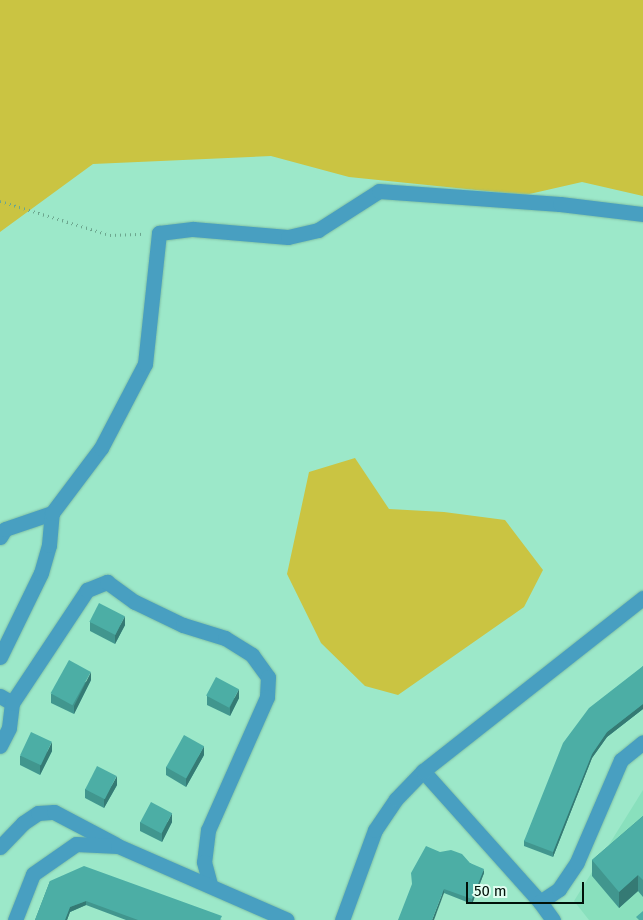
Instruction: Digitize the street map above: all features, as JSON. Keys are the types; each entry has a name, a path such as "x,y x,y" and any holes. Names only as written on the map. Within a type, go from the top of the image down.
{"street":[{"path":"0,657 40,574 49,544 52,513 101,448 145,364 158,233 193,229 288,237 318,230 379,191 560,204 643,214"},
{"path":"0,537 5,529 52,513"},
{"path":"0,746 10,728 6,700 87,590 107,582 135,602 183,625 225,638 252,655 268,677 267,697 208,830 204,862 210,885"},
{"path":"342,920 375,830 396,799 424,771 643,598"},
{"path":"424,771 545,913 577,862 621,760 643,742"},
{"path":"0,847 23,823 38,813 54,812 118,846 287,920"},
{"path":"15,920 32,874 76,844 118,846"}],"path":[{"path":"0,202 110,235 158,233"}],"shaded area":[{"path":"0,0 643,0 643,196 582,182 525,195 349,177 271,156 93,164 0,232"},
{"path":"355,458 389,509 444,512 505,520 543,570 524,607 398,695 365,686 321,643 287,574 309,472"},
{"path":"643,790 643,920 589,920 574,901"}],"building":[{"path":"99,603 125,616 115,635 89,622"},
{"path":"69,660 91,672 72,705 51,693"},
{"path":"643,666 643,704 607,732 592,754 553,852 524,841 563,743 589,708"},
{"path":"216,677 239,689 229,708 206,696"},
{"path":"31,732 52,742 41,765 20,756"},
{"path":"184,735 204,746 186,779 166,767"},
{"path":"97,766 117,776 105,799 85,789"},
{"path":"151,802 172,813 161,834 140,822"},
{"path":"643,816 643,880 638,875 619,892 592,860"},
{"path":"426,846 440,852 451,850 462,854 470,863 484,869 472,899 444,889 432,920 398,920 412,884 411,873"},
{"path":"84,866 222,916 220,920 138,920 86,901 70,907 65,920 35,920 50,881"},
{"path":"643,911 643,920 639,920 636,917"}]}
